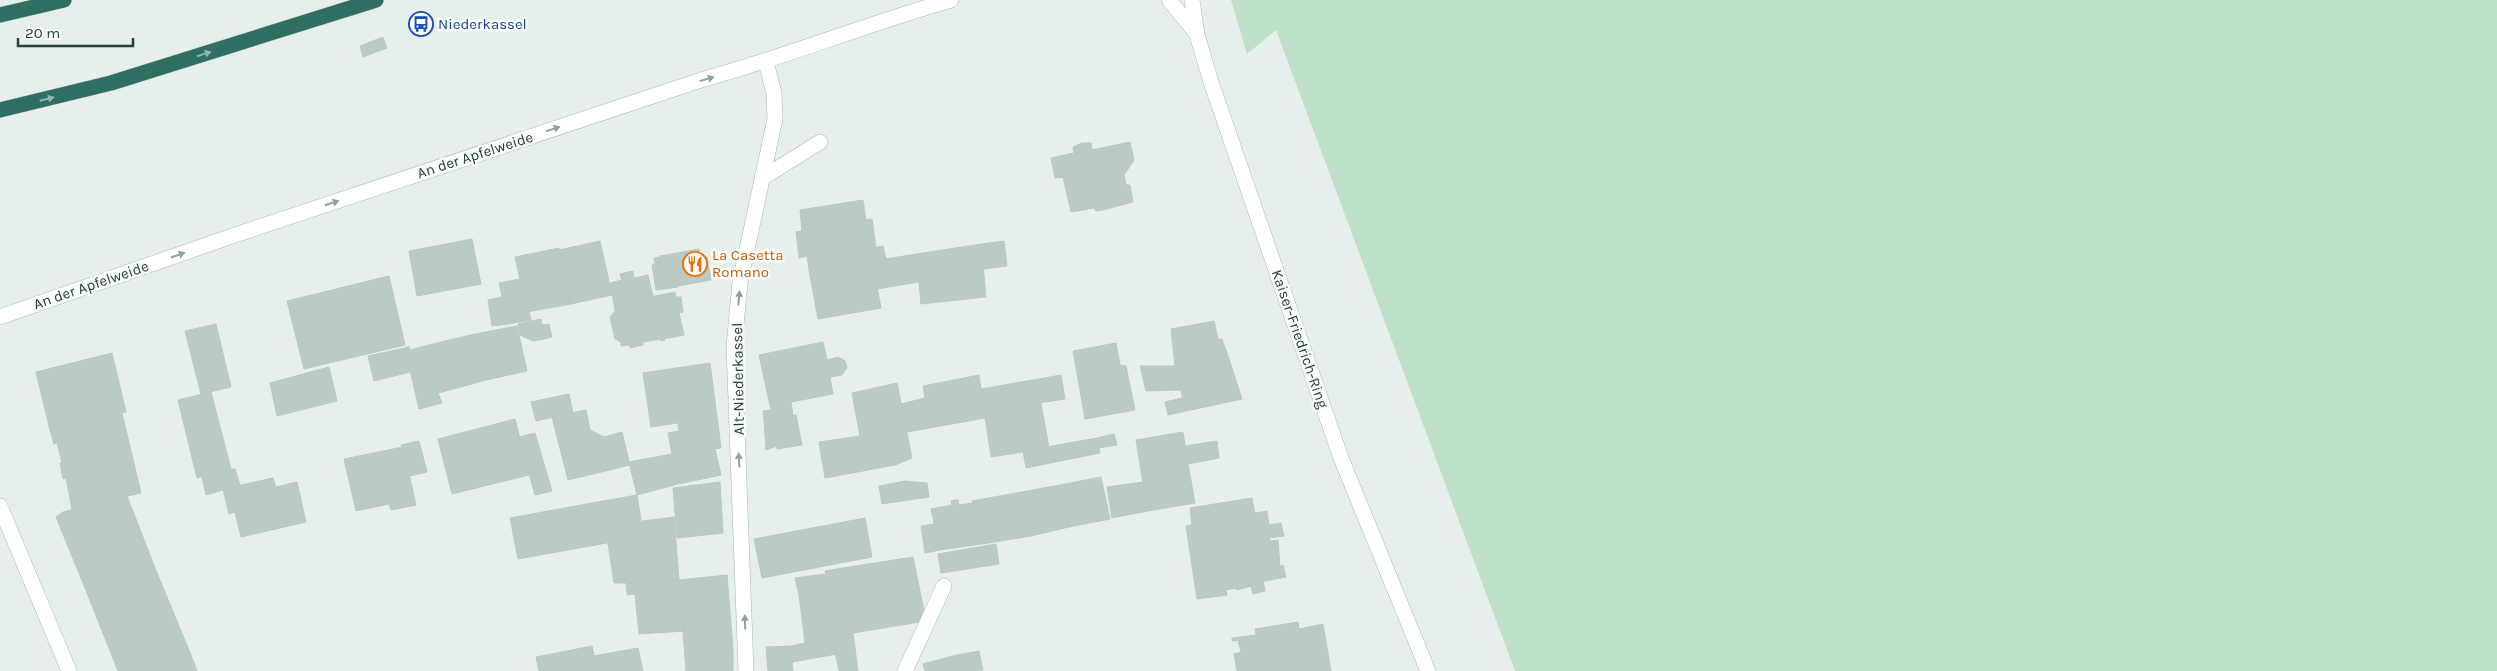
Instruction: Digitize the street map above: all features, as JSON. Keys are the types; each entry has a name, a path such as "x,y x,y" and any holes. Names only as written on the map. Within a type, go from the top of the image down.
{"highway":[{"path":"0,14 64,0"},
{"path":"0,110 111,83 376,0"}],"street":[{"name":"An der Apfelweide","path":"0,317 251,230 701,80 766,62 901,14 951,0"},
{"path":"1168,0 1198,35"},
{"name":"Kaiser-Friedrich-Ring","path":"1192,0 1198,35 1212,85 1341,458 1428,671"},
{"name":"Alt-Niederkassel","path":"746,671 734,348 740,282 764,177 774,120 774,93 766,62"},
{"path":"764,177 820,142"},
{"path":"0,506 69,671"},
{"path":"905,671 944,586"}],"green space":[{"path":"1231,0 2497,0 2497,671 1515,671 1276,30 1247,54"}],"building":[{"path":"383,37 387,48 363,57 360,46"},
{"path":"1130,142 1134,160 1124,175 1126,185 1130,185 1133,202 1103,210 1096,211 1094,208 1071,212 1063,177 1055,178 1051,158 1074,153 1073,147 1082,143 1091,143 1092,150"},
{"path":"863,200 866,220 872,219 876,248 870,249 872,261 809,270 807,256 799,258 796,232 802,231 800,210"},
{"path":"472,239 481,284 417,296 409,251"},
{"path":"600,241 612,295 571,304 559,250"},
{"path":"1004,241 1007,266 984,269 981,244"},
{"path":"981,244 986,297 921,304 919,282 877,289 872,261"},
{"path":"883,246 886,259 872,261 870,249"},
{"path":"559,248 571,304 527,312 515,257"},
{"path":"699,249 701,258 661,264 660,256"},
{"path":"660,257 661,264 655,265 654,258"},
{"path":"707,257 711,280 678,286 673,262"},
{"path":"872,261 881,308 818,319 809,270"},
{"path":"673,262 678,287 656,290 652,265"},
{"path":"633,271 634,278 648,275 653,296 614,304 610,283 622,280 620,274"},
{"path":"389,276 405,345 304,369 287,301"},
{"path":"520,279 527,312 529,312 531,320 508,324 499,283"},
{"path":"675,292 676,297 681,297 683,312 679,313 684,335 661,341 661,339 643,342 643,345 630,348 630,345 621,346 621,342 615,339 610,317 615,311 614,304"},
{"path":"502,297 508,324 492,326 488,300"},
{"path":"541,319 545,339 533,341 520,335 518,324"},
{"path":"1214,321 1218,339 1222,339 1228,356 1175,366 1171,329"},
{"path":"216,324 231,387 201,394 185,331"},
{"path":"549,324 552,337 545,339 542,325"},
{"path":"517,326 527,371 486,380 475,334"},
{"path":"475,334 486,380 457,388 445,341"},
{"path":"445,341 457,388 438,393 442,403 419,409 405,348 409,346 410,350"},
{"path":"823,342 827,360 838,357 845,361 847,367 842,375 830,377 833,394 791,402 793,416 764,421 763,411 771,410 759,355"},
{"path":"1116,343 1120,365 1096,370 1097,374 1078,379 1073,351"},
{"path":"405,348 410,372 374,381 368,356"},
{"path":"112,353 126,412 50,430 36,372"},
{"path":"1228,356 1242,399 1186,411 1175,366"},
{"path":"710,363 717,417 651,427 643,373"},
{"path":"1120,365 1126,366 1135,410 1085,419 1078,379 1097,374 1096,370"},
{"path":"1140,366 1175,366 1181,390 1146,391"},
{"path":"329,367 337,401 277,416 270,383"},
{"path":"979,375 985,418 907,432 901,404 925,398 923,386"},
{"path":"1061,375 1065,399 1031,404 1027,381"},
{"path":"1027,381 1031,404 1041,403 1049,448 991,457 981,389"},
{"path":"897,383 912,458 895,465 825,478 819,442 860,436 852,393"},
{"path":"211,392 231,469 197,478 178,400"},
{"path":"569,394 573,413 536,421 531,402"},
{"path":"1182,398 1186,411 1168,415 1165,402"},
{"path":"586,410 590,430 604,437 622,432 630,465 568,480 552,417"},
{"path":"122,413 141,493 72,509 66,478 63,479 60,463 62,463 57,443 54,444 50,430"},
{"path":"796,415 802,445 777,449 777,446 766,450 764,421"},
{"path":"717,417 721,448 682,453 678,424"},
{"path":"515,419 529,475 452,494 438,439"},
{"path":"679,431 682,453 672,454 668,433"},
{"path":"1183,432 1188,464 1141,471 1136,440"},
{"path":"535,433 552,491 535,495 519,437"},
{"path":"1114,434 1117,445 1099,448 1097,438"},
{"path":"1097,438 1100,453 1055,462 1052,446"},
{"path":"419,441 427,472 410,476 401,445"},
{"path":"1217,441 1219,458 1188,464 1185,446"},
{"path":"1052,446 1055,462 1026,468 1023,451"},
{"path":"403,447 416,505 391,510 389,504 356,511 344,459"},
{"path":"715,449 721,475 678,484 672,454"},
{"path":"672,454 678,484 637,495 629,462"},
{"path":"1188,464 1195,503 1148,511 1141,471"},
{"path":"235,469 240,485 206,495 202,477"},
{"path":"1101,477 1110,519 1069,527 1060,485"},
{"path":"273,478 276,487 297,482 306,522 241,537 235,512 229,514 223,489"},
{"path":"905,481 927,483 929,497 882,504 879,486"},
{"path":"720,482 723,533 677,538 673,488"},
{"path":"1143,482 1148,511 1112,518 1107,487"},
{"path":"1060,485 1069,527 1031,536 982,544 972,501"},
{"path":"637,495 641,520 635,522 637,538 623,540 626,583 614,583 608,543 612,542 603,501"},
{"path":"127,496 157,573 85,588 56,517 63,512"},
{"path":"1252,498 1255,514 1192,525 1190,508"},
{"path":"958,500 959,505 973,503 982,544 940,550 931,509 952,505 951,501"},
{"path":"603,501 612,542 518,559 510,518"},
{"path":"1267,511 1269,525 1281,523 1284,536 1269,538 1270,541 1278,540 1280,567 1283,565 1286,577 1250,584 1251,586 1237,590 1236,588 1226,590 1227,595 1197,599 1186,526"},
{"path":"674,517 679,580 626,583 623,540 637,538 635,522"},
{"path":"865,518 872,557 762,578 754,539"},
{"path":"934,524 940,550 925,553 921,526"},
{"path":"996,544 999,564 941,573 938,554"},
{"path":"913,557 926,621 853,633 843,568"},
{"path":"843,568 846,587 799,595 795,578 826,574 825,571"},
{"path":"157,573 191,655 153,671 118,671 85,588"},
{"path":"727,575 733,671 686,671 679,580"},
{"path":"679,580 685,631 639,634 635,594 627,595 626,583"},
{"path":"1263,581 1265,591 1253,594 1250,584"},
{"path":"846,587 853,633 805,642 799,595"},
{"path":"1298,622 1299,629 1323,624 1331,671 1237,671 1234,654 1241,652 1238,640 1232,641 1232,638 1256,635 1255,629"},
{"path":"853,633 858,671 839,671 832,637"},
{"path":"832,637 837,654 792,662 793,671 768,671 766,647 791,646"},
{"path":"592,646 594,656 638,648 643,671 539,671 536,657"},
{"path":"979,651 983,670 961,671 957,655"},
{"path":"191,655 197,671 153,671"},
{"path":"957,655 961,671 925,671 923,664"}],"place":[{"name":"Niederkassel","path":"421,24"},
{"name":"La Casetta Romano","path":"695,264"}]}
